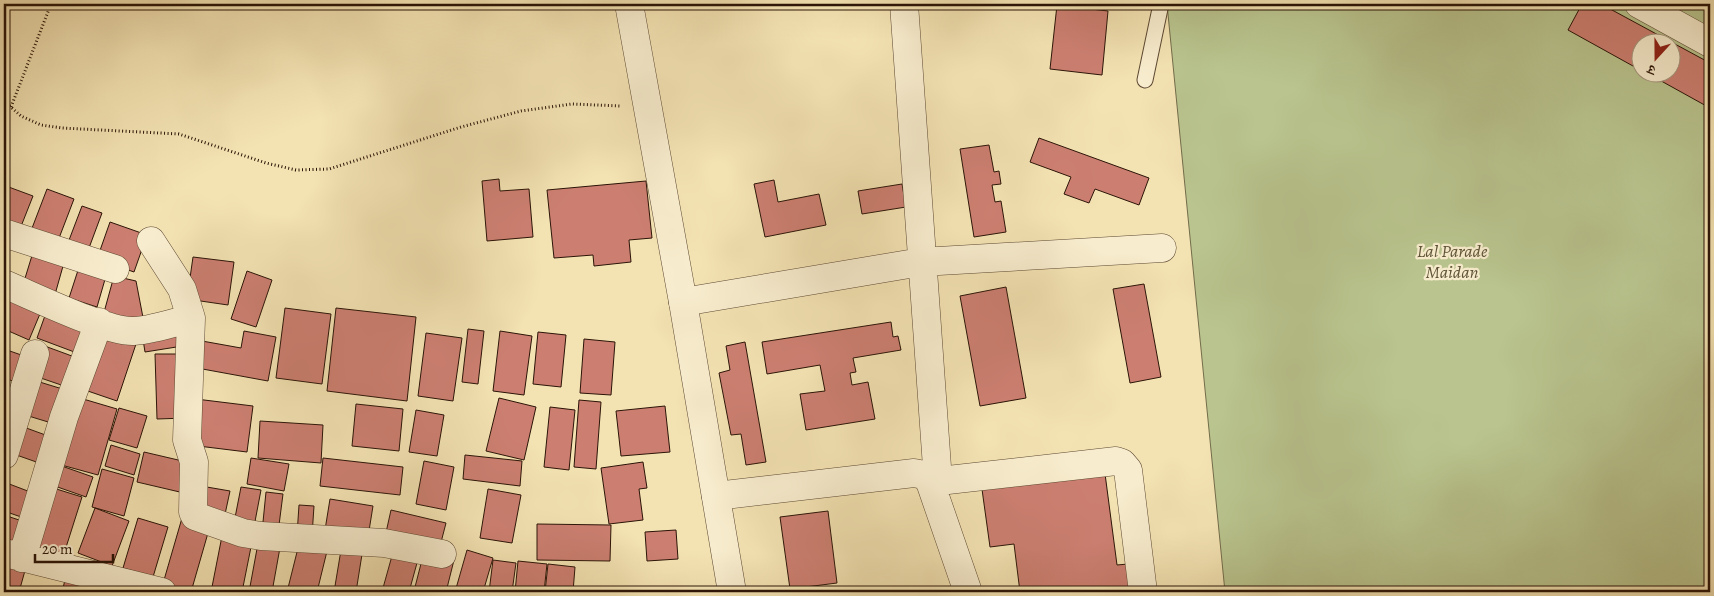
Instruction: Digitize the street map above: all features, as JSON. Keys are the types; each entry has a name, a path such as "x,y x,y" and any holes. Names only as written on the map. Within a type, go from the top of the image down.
{"street":[{"path":"629,4 683,302 732,592"},
{"path":"904,4 934,482 968,592"},
{"path":"1639,4 1710,43"},
{"path":"4,233 115,269"},
{"path":"151,241 182,289 191,318 187,440 194,462 193,512 195,516 243,533 261,536 384,543 442,554"},
{"path":"683,302 921,262 1162,248"},
{"path":"4,284 99,322 133,332 191,318"},
{"path":"99,322 13,555 162,592"},
{"path":"4,454 35,354"},
{"path":"716,496 914,474 924,475 934,482 1116,461 1122,463 1128,470 1143,592"}],"lane":[{"path":"1145,80 1162,4"}],"path":[{"path":"12,107 51,4"},
{"path":"4,101 21,116 41,125 62,128 179,134 266,163 296,170 329,169 461,126 521,111 572,104 647,107"}],"green space":[{"name":"Lal Parade Maidan","path":"1167,4 1710,4 1710,592 1225,592"}],"building":[{"path":"1582,4 1601,4 1653,32 1632,32 1632,65 1568,30"},
{"path":"1057,5 1108,11 1102,75 1050,69"},
{"path":"1682,48 1710,63 1710,108 1663,82 1682,82"},
{"path":"1039,138 1149,178 1139,205 1095,189 1089,203 1064,194 1071,177 1030,162"},
{"path":"989,145 994,172 999,171 1001,184 992,185 995,202 1001,201 1006,232 974,237 960,149"},
{"path":"499,179 500,191 529,189 533,237 487,241 482,181"},
{"path":"774,180 778,202 819,194 826,225 765,237 754,184"},
{"path":"646,181 652,238 629,240 631,262 594,266 593,255 554,258 547,190"},
{"path":"902,184 906,207 862,214 858,191"},
{"path":"6,186 33,196 18,234 4,229 4,192"},
{"path":"47,189 74,199 56,246 29,236"},
{"path":"82,206 102,213 86,256 66,248"},
{"path":"110,222 147,235 134,272 97,259"},
{"path":"34,249 65,259 54,298 22,288"},
{"path":"193,257 234,262 228,305 187,299"},
{"path":"81,261 108,269 97,307 69,298"},
{"path":"247,271 272,280 256,327 231,319"},
{"path":"114,276 136,281 145,328 103,316"},
{"path":"1144,284 1161,377 1130,383 1113,289"},
{"path":"1006,287 1026,398 980,406 960,296"},
{"path":"4,299 42,309 29,340 4,329"},
{"path":"285,308 331,314 322,384 276,378"},
{"path":"336,308 416,317 407,401 327,391"},
{"path":"47,310 87,324 77,353 37,338"},
{"path":"891,322 893,337 898,336 901,350 853,358 856,372 850,373 852,385 868,382 875,419 806,430 800,394 825,391 820,365 767,374 762,342"},
{"path":"186,327 189,345 145,352 142,333"},
{"path":"468,329 484,331 478,384 462,382"},
{"path":"98,331 136,344 117,401 79,388"},
{"path":"244,331 276,337 268,381 197,368 202,341 241,348"},
{"path":"500,331 532,336 524,395 493,391"},
{"path":"538,332 566,335 561,387 533,384"},
{"path":"426,333 462,338 453,401 418,396"},
{"path":"584,339 615,342 611,395 580,393"},
{"path":"745,342 766,462 746,465 741,434 731,435 719,373 730,370 726,346"},
{"path":"42,345 80,359 70,388 32,375"},
{"path":"4,349 30,358 22,384 4,378"},
{"path":"155,354 184,354 186,418 157,419"},
{"path":"33,380 69,391 58,425 22,414"},
{"path":"4,389 16,393 4,438"},
{"path":"73,396 117,409 98,475 54,463"},
{"path":"499,398 536,407 524,460 486,451"},
{"path":"196,399 253,406 247,452 190,445"},
{"path":"579,400 601,402 596,469 574,467"},
{"path":"356,404 403,409 399,451 352,446"},
{"path":"665,406 670,452 621,456 616,411"},
{"path":"550,407 575,410 569,470 544,467"},
{"path":"119,408 147,416 137,448 109,440"},
{"path":"416,410 444,415 437,456 409,452"},
{"path":"260,421 323,425 321,463 258,458"},
{"path":"18,425 51,437 42,464 8,452"},
{"path":"111,445 140,454 134,475 105,466"},
{"path":"144,452 191,463 184,493 137,482"},
{"path":"465,455 522,461 520,486 463,479"},
{"path":"251,458 289,464 284,491 247,484"},
{"path":"323,458 403,467 400,495 320,486"},
{"path":"424,461 454,467 446,510 416,504"},
{"path":"643,462 647,488 639,489 643,520 609,524 601,468"},
{"path":"56,464 93,477 86,497 49,484"},
{"path":"1104,466 1117,565 1128,564 1132,592 1020,592 1014,544 990,547 981,482"},
{"path":"102,469 134,478 124,516 92,507"},
{"path":"4,482 33,493 24,518 4,511"},
{"path":"201,486 230,491 224,519 195,514"},
{"path":"50,487 82,497 62,560 30,550"},
{"path":"241,487 261,490 253,532 233,528"},
{"path":"488,489 521,495 512,543 480,538"},
{"path":"266,492 283,494 278,533 262,532"},
{"path":"330,499 373,506 368,537 325,530"},
{"path":"299,505 314,506 312,536 297,535"},
{"path":"95,508 129,521 112,566 78,553"},
{"path":"391,510 446,523 439,550 385,537"},
{"path":"828,511 837,583 790,589 780,517"},
{"path":"4,515 22,521 12,551 4,548"},
{"path":"138,518 168,527 153,577 123,568"},
{"path":"182,518 210,526 191,592 181,592 162,587"},
{"path":"537,524 611,525 610,561 537,560"},
{"path":"676,530 678,559 647,561 645,532"},
{"path":"222,536 252,542 242,592 211,592"},
{"path":"259,538 281,542 272,592 249,592"},
{"path":"300,540 328,547 317,592 287,592"},
{"path":"342,544 363,548 356,592 334,592"},
{"path":"395,545 420,552 409,592 383,588"},
{"path":"467,550 493,558 483,592 455,592"},
{"path":"424,552 454,560 446,592 414,591"},
{"path":"493,560 516,563 512,592 489,592"},
{"path":"4,561 26,567 19,592 4,590"},
{"path":"518,561 547,564 544,592 515,592"},
{"path":"548,564 575,567 573,592 545,592"},
{"path":"66,576 83,580 81,592 62,592"},
{"path":"83,586 104,589 104,592 82,592"},
{"path":"692,587 692,592 636,592"}]}
